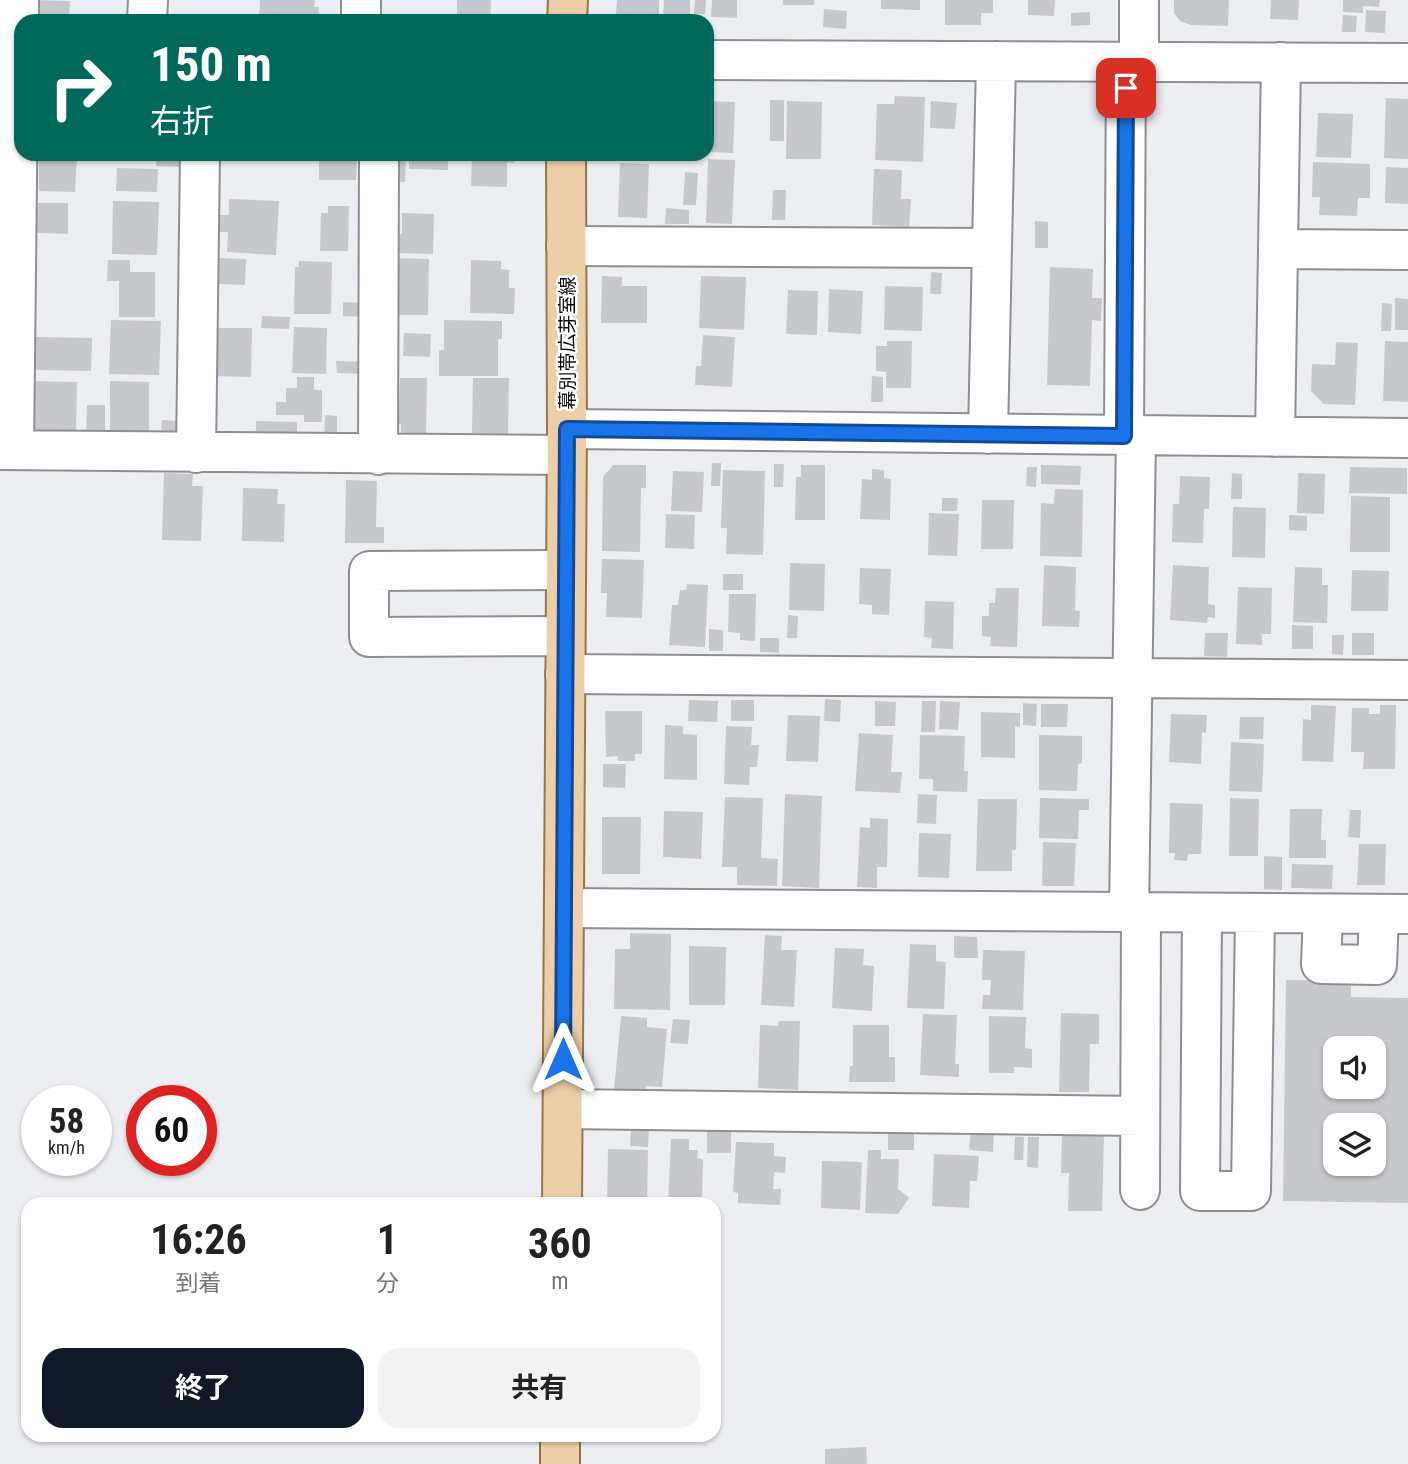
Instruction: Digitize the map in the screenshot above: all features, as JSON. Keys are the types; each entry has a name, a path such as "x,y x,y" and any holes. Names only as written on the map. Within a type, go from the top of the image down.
{"main road":[{"name":"幕別帯広芽室線","path":"562,1197 566,161"},
{"path":"560,1442 560,1464"}],"street":[{"path":"1139,0 1133,61 1130,436 1131,679 1140,1190"},
{"path":"714,60 1408,63"},
{"path":"13,61 7,450 378,454 567,442 988,434 1408,438"},
{"path":"988,434 996,61"},
{"path":"1275,437 1280,62"},
{"path":"196,453 200,161"},
{"path":"378,454 379,161"},
{"path":"566,246 992,248"},
{"path":"1279,249 1408,250"},
{"path":"565,570 369,571 369,637 565,636"},
{"path":"565,674 1408,680"},
{"path":"564,908 1393,914 1377,965 1321,964 1323,914"},
{"path":"1202,914 1200,1191 1251,1191 1255,914"},
{"path":"1201,1085 1253,1086"},
{"path":"562,1109 1140,1116"}],"building":[{"path":"35,0 70,1 69,14 34,14"},
{"path":"260,0 315,0 314,7 319,7 318,14 259,14"},
{"path":"457,0 491,0 490,14 457,14"},
{"path":"617,0 659,0 659,14 616,14"},
{"path":"664,0 690,0 690,14 663,14"},
{"path":"695,0 706,0 705,14 694,14"},
{"path":"712,0 737,0 737,18 714,17 711,14"},
{"path":"783,0 814,0 814,5 783,5"},
{"path":"881,0 920,0 920,10 881,9"},
{"path":"945,0 993,0 993,13 981,13 981,25 945,25"},
{"path":"1028,0 1055,0 1054,16 1028,15"},
{"path":"1174,0 1229,0 1228,26 1191,25 1180,21 1174,13"},
{"path":"1271,0 1299,0 1298,20 1270,19"},
{"path":"1343,0 1380,0 1379,7 1363,6 1363,13 1343,12"},
{"path":"824,9 847,11 846,29 823,27"},
{"path":"1366,10 1386,11 1385,33 1365,32"},
{"path":"1090,12 1090,25 1071,26 1071,13"},
{"path":"1343,15 1357,16 1356,32 1342,32"},
{"path":"895,96 925,97 923,162 875,160 877,104 894,104"},
{"path":"1386,98 1408,99 1408,159 1384,158"},
{"path":"770,100 784,100 784,141 770,141"},
{"path":"714,101 735,102 733,153 714,152"},
{"path":"787,101 822,102 821,159 786,159"},
{"path":"931,101 957,103 955,129 930,128"},
{"path":"1318,113 1353,114 1351,158 1316,157"},
{"path":"735,160 732,224 706,223 708,161"},
{"path":"39,161 77,161 75,192 39,191"},
{"path":"156,161 180,161 180,167 156,166"},
{"path":"319,161 357,161 356,180 319,180"},
{"path":"391,161 406,161 405,182 390,181"},
{"path":"409,161 448,161 448,170 409,169"},
{"path":"472,161 514,161 507,162 507,187 471,186"},
{"path":"1313,162 1370,164 1370,198 1358,198 1357,216 1319,215 1320,197 1312,197"},
{"path":"620,163 649,164 647,218 618,217"},
{"path":"1386,167 1408,168 1408,204 1385,203"},
{"path":"117,168 158,169 157,192 116,191"},
{"path":"874,169 902,170 901,199 911,199 909,227 872,225"},
{"path":"685,172 698,173 696,205 683,205"},
{"path":"773,190 786,190 785,220 772,220"},
{"path":"229,199 279,201 276,255 227,252 228,232 218,232 219,215 229,215"},
{"path":"113,201 159,202 157,255 112,254"},
{"path":"38,203 68,203 68,234 36,233 32,207 37,207"},
{"path":"328,206 349,206 348,251 320,251 321,213 328,213"},
{"path":"666,208 689,210 689,224 665,224"},
{"path":"402,213 434,214 433,254 394,253 394,234 402,234"},
{"path":"1035,221 1048,222 1048,248 1035,248"},
{"path":"219,258 246,259 245,285 219,284"},
{"path":"394,258 429,259 428,315 393,315"},
{"path":"108,260 130,260 130,272 155,272 155,317 119,317 119,281 107,281"},
{"path":"471,260 501,261 501,269 509,270 509,288 515,288 514,314 470,313"},
{"path":"299,261 332,262 331,314 294,314 295,267 299,267"},
{"path":"1050,267 1093,269 1092,298 1102,298 1101,321 1092,320 1090,386 1047,385"},
{"path":"931,272 942,273 941,294 930,294"},
{"path":"602,276 622,277 622,286 647,286 647,323 601,323"},
{"path":"701,276 746,277 744,330 699,328"},
{"path":"885,286 923,287 922,331 884,330"},
{"path":"829,289 863,291 861,334 828,332"},
{"path":"788,290 818,291 817,335 786,334"},
{"path":"1395,298 1408,299 1408,330 1395,330"},
{"path":"343,302 365,303 365,317 343,316"},
{"path":"1382,303 1392,304 1391,331 1381,331"},
{"path":"262,316 290,317 289,329 261,328"},
{"path":"111,320 161,321 159,375 109,374"},
{"path":"444,320 502,321 502,339 498,339 498,376 439,376 439,350 444,350"},
{"path":"294,327 327,328 326,374 292,373"},
{"path":"213,328 252,328 251,377 212,376"},
{"path":"404,333 431,334 430,357 403,356"},
{"path":"703,335 735,337 732,387 695,385 696,366 701,366"},
{"path":"32,337 92,338 91,371 31,370"},
{"path":"887,341 912,341 911,388 886,388 886,372 876,371 876,346 887,346"},
{"path":"1385,341 1408,342 1408,402 1383,401"},
{"path":"1336,342 1358,343 1355,405 1324,404 1311,391 1312,364 1335,365"},
{"path":"336,361 366,362 366,374 337,373"},
{"path":"872,376 883,377 883,402 871,402"},
{"path":"297,377 314,377 314,390 322,390 322,422 304,422 304,415 276,415 276,402 286,402 286,388 297,388"},
{"path":"400,378 427,378 426,435 401,434 401,424 392,424 392,410 399,410"},
{"path":"473,378 509,378 508,434 472,433"},
{"path":"29,381 77,382 76,434 28,434"},
{"path":"110,381 149,382 149,435 110,435"},
{"path":"87,405 105,405 105,435 86,435"},
{"path":"325,415 337,416 337,436 324,436"},
{"path":"162,420 182,421 181,437 161,436"},
{"path":"256,421 297,422 297,437 256,435"},
{"path":"712,463 721,463 720,486 711,486"},
{"path":"774,464 784,464 783,487 774,487"},
{"path":"613,465 646,465 646,488 641,488 640,552 602,551 603,477"},
{"path":"801,465 825,465 825,520 795,520 796,477 801,477"},
{"path":"1041,465 1081,466 1080,485 1041,484"},
{"path":"1027,467 1037,467 1036,487 1026,486"},
{"path":"1350,467 1407,468 1407,494 1349,493"},
{"path":"872,469 884,470 884,478 891,479 890,520 860,519 862,479 872,480"},
{"path":"723,470 765,471 763,555 726,554 727,528 721,528"},
{"path":"673,471 704,472 702,512 671,511"},
{"path":"164,473 193,474 192,486 203,486 201,541 162,540"},
{"path":"1232,473 1242,474 1242,499 1231,499"},
{"path":"1298,473 1325,474 1324,514 1297,513"},
{"path":"1180,476 1210,477 1209,509 1204,509 1203,543 1172,542 1173,504 1179,504"},
{"path":"346,480 377,481 376,527 384,527 384,543 345,543"},
{"path":"243,488 278,489 277,504 285,504 284,542 242,541"},
{"path":"1055,489 1083,490 1082,557 1040,556 1041,503 1054,504"},
{"path":"1351,496 1390,497 1390,552 1350,552"},
{"path":"942,498 958,498 957,511 942,511"},
{"path":"982,500 1014,500 1013,549 981,549"},
{"path":"1233,507 1266,508 1265,558 1232,557"},
{"path":"929,513 959,514 957,556 928,555"},
{"path":"666,514 695,515 694,549 665,548"},
{"path":"1289,515 1307,516 1307,531 1289,530"},
{"path":"602,559 644,560 642,618 606,617 607,593 601,593"},
{"path":"790,563 825,564 824,611 789,610"},
{"path":"1044,565 1076,567 1075,610 1080,611 1079,627 1042,626"},
{"path":"1173,565 1209,567 1208,604 1215,605 1215,618 1208,617 1207,623 1170,620"},
{"path":"1295,567 1322,568 1322,585 1328,585 1327,623 1293,622"},
{"path":"860,568 891,569 889,615 872,614 872,605 859,604"},
{"path":"1352,570 1389,571 1388,611 1351,611"},
{"path":"723,574 743,574 743,590 723,590"},
{"path":"687,584 708,585 705,647 669,645 672,605 678,605 680,590 686,590"},
{"path":"1238,587 1272,588 1271,634 1262,634 1262,645 1236,644"},
{"path":"996,588 1019,588 1017,647 990,646 991,637 982,636 982,616 989,616 989,603 995,603"},
{"path":"729,594 756,594 755,641 740,640 740,633 728,632"},
{"path":"925,601 954,602 953,649 931,648 932,638 924,637"},
{"path":"788,615 798,616 797,638 787,638"},
{"path":"1292,625 1313,626 1313,649 1292,649"},
{"path":"709,629 723,630 723,651 709,651"},
{"path":"1205,633 1228,633 1227,657 1204,656"},
{"path":"1352,633 1374,633 1374,655 1352,655"},
{"path":"1332,635 1344,635 1343,655 1332,654"},
{"path":"760,638 779,638 779,653 760,652"},
{"path":"825,699 841,700 840,722 824,721"},
{"path":"689,700 718,701 717,722 688,721"},
{"path":"731,700 754,700 754,721 731,721"},
{"path":"875,701 896,702 895,726 875,726"},
{"path":"922,701 936,701 935,732 921,732"},
{"path":"940,701 960,702 958,730 939,729"},
{"path":"1023,703 1037,704 1036,726 1023,725"},
{"path":"1041,704 1068,704 1067,727 1041,727"},
{"path":"1311,705 1336,706 1333,762 1302,761 1303,719 1311,720"},
{"path":"1380,705 1396,705 1395,769 1363,769 1364,752 1351,752 1352,708 1369,708 1369,714 1380,714"},
{"path":"605,711 642,711 642,754 635,754 635,761 618,761 618,756 606,757"},
{"path":"981,712 1020,713 1020,727 1015,726 1015,758 981,757"},
{"path":"1171,714 1207,715 1206,733 1202,732 1201,764 1169,762"},
{"path":"788,715 820,716 818,762 786,761"},
{"path":"1240,717 1264,717 1263,739 1239,739"},
{"path":"665,725 683,726 683,734 697,735 697,780 664,779"},
{"path":"726,726 752,727 751,745 759,745 757,767 750,767 749,785 724,784"},
{"path":"859,733 893,735 891,772 902,772 900,793 855,791"},
{"path":"920,735 965,736 964,771 968,771 967,792 933,791 933,779 919,779"},
{"path":"1039,735 1082,736 1082,763 1078,764 1077,791 1039,790"},
{"path":"1231,742 1264,744 1262,792 1229,791"},
{"path":"603,764 626,764 625,788 603,787"},
{"path":"785,794 822,796 819,888 782,886"},
{"path":"918,794 937,795 936,824 917,823"},
{"path":"725,797 763,798 761,858 778,859 777,886 737,885 737,867 722,867"},
{"path":"1040,798 1089,799 1089,810 1079,810 1078,839 1039,838"},
{"path":"1230,798 1259,799 1258,856 1229,856"},
{"path":"978,799 1017,799 1016,850 1012,850 1012,871 976,871"},
{"path":"1170,803 1203,804 1201,854 1188,854 1187,861 1174,860 1175,853 1169,853"},
{"path":"1290,809 1322,809 1321,840 1326,840 1326,858 1289,858"},
{"path":"1350,810 1361,810 1360,838 1348,837"},
{"path":"664,811 703,812 701,859 663,857"},
{"path":"602,817 641,817 640,874 602,874"},
{"path":"870,818 888,819 887,867 877,867 877,888 857,887 860,827 870,828"},
{"path":"919,833 951,834 949,878 918,877"},
{"path":"1043,842 1076,843 1074,886 1042,886"},
{"path":"1359,844 1386,844 1385,885 1357,885"},
{"path":"1264,856 1282,857 1282,890 1264,889"},
{"path":"1292,864 1333,865 1332,889 1291,888"},
{"path":"630,933 671,934 670,1010 614,1009 615,949 630,949"},
{"path":"765,935 782,936 781,950 797,950 794,1007 761,1005"},
{"path":"954,936 977,937 978,958 954,958"},
{"path":"910,944 936,945 936,961 946,962 944,1009 907,1008"},
{"path":"689,946 726,947 725,1005 689,1005"},
{"path":"835,948 864,949 863,965 874,966 872,1011 832,1008"},
{"path":"983,950 1025,951 1023,1010 982,1009 983,995 990,995 991,980 982,980"},
{"path":"1286,980 1351,981 1351,997 1408,998 1408,1203 1283,1201"},
{"path":"1061,1013 1099,1014 1099,1044 1090,1044 1089,1092 1059,1092"},
{"path":"923,1014 957,1015 955,1064 959,1064 959,1077 920,1075"},
{"path":"621,1016 647,1018 647,1027 667,1029 662,1087 646,1086 645,1093 614,1090"},
{"path":"989,1016 1026,1017 1025,1048 1032,1049 1032,1068 1014,1067 1014,1073 989,1073"},
{"path":"673,1019 690,1020 688,1044 670,1043"},
{"path":"779,1021 800,1021 798,1090 758,1088 760,1025 778,1026"},
{"path":"853,1025 889,1025 889,1057 895,1057 895,1082 849,1082 850,1066 853,1066"},
{"path":"631,1127 649,1128 648,1147 630,1146"},
{"path":"971,1129 994,1131 993,1152 969,1150"},
{"path":"888,1130 914,1130 914,1150 888,1150"},
{"path":"707,1131 731,1132 731,1153 707,1153"},
{"path":"1062,1134 1104,1135 1102,1211 1068,1211 1069,1173 1061,1173"},
{"path":"1015,1137 1024,1137 1023,1160 1014,1160"},
{"path":"1028,1137 1039,1137 1038,1168 1027,1167"},
{"path":"671,1139 689,1139 689,1150 698,1150 697,1158 703,1159 702,1197 668,1197"},
{"path":"736,1142 774,1143 774,1156 786,1157 785,1173 774,1172 773,1189 781,1189 780,1205 738,1203 738,1193 733,1192"},
{"path":"608,1149 648,1150 647,1197 607,1197"},
{"path":"868,1150 881,1150 881,1159 899,1159 898,1189 909,1198 898,1214 865,1213"},
{"path":"934,1154 979,1156 977,1181 970,1181 969,1208 932,1206"},
{"path":"822,1161 862,1162 860,1210 821,1208"},
{"path":"866,1447 867,1464 825,1464 825,1449"}],"route":[{"path":"563,1059 567,429 1124,436 1126,88"}]}
